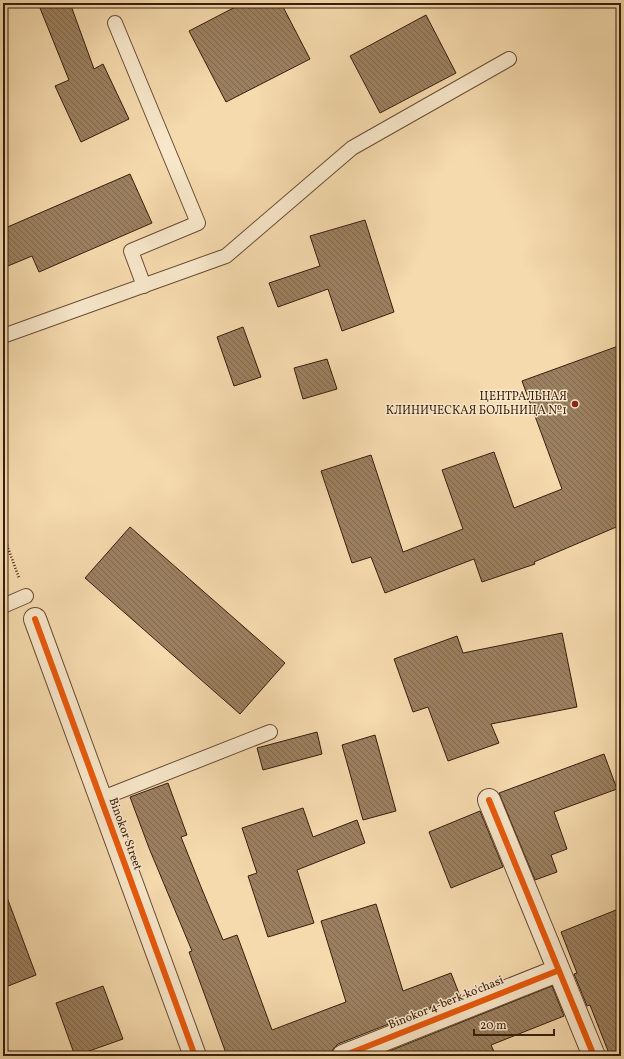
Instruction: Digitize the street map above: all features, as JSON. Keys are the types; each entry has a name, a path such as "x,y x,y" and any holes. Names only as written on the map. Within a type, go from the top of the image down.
{"street":[{"name":"Binokor Street","path":"35,619 195,1056"},
{"path":"489,800 594,1056"},
{"name":"Binokor 4-berk ko'chasi","path":"343,1056 558,971"}],"lane":[{"path":"115,23 198,223 131,251 144,286"},
{"path":"3,336 226,256 352,148 509,59"},
{"path":"3,606 26,596"},
{"path":"100,799 270,732"}],"building":[{"path":"38,3 70,3 94,69 103,64 129,119 81,142 55,86 69,80"},
{"path":"243,3 281,3 310,59 226,102 189,31"},
{"path":"426,15 456,73 380,113 350,56"},
{"path":"130,174 152,223 39,272 32,256 3,268 3,229"},
{"path":"365,220 394,312 342,331 328,289 278,307 269,283 320,266 310,236"},
{"path":"243,327 261,377 234,386 217,337"},
{"path":"621,345 621,525 534,562 535,564 482,582 474,559 385,593 371,557 352,563 321,471 371,455 403,552 463,529 442,470 494,452 514,508 562,489 522,381"},
{"path":"327,359 337,389 303,399 294,368"},
{"path":"130,527 285,663 240,714 85,578"},
{"path":"562,633 577,707 491,724 499,743 448,761 428,707 413,712 394,659 457,636 463,653"},
{"path":"317,732 322,754 263,770 257,748"},
{"path":"375,735 396,811 363,820 342,745"},
{"path":"604,754 617,789 554,812 567,849 551,855 557,872 535,880 499,793"},
{"path":"168,783 187,835 181,837 223,940 237,935 272,1030 346,1002 321,921 376,904 403,991 451,973 460,996 338,1044 333,1049 331,1056 227,1056 189,952 192,951 149,848 130,797"},
{"path":"303,808 313,837 357,820 365,843 297,870 314,923 268,937 248,876 257,873 242,828"},
{"path":"480,811 503,867 451,888 429,832"},
{"path":"3,892 5,892 36,975 3,988"},
{"path":"621,908 621,1056 610,1056 590,1005 587,1006 574,974 577,973 561,932"},
{"path":"103,986 123,1039 75,1056 56,1003"},
{"path":"552,986 564,1016 491,1045 496,1056 377,1056"}],"cycle path":[{"path":"35,619 195,1056"},
{"path":"489,800 594,1056"},
{"path":"343,1056 557,971"}],"place":[{"name":"ЦЕНТРАЛЬНАЯ КЛИНИЧЕСКАЯ БОЛЬНИЦА №1","path":"575,404"}]}
